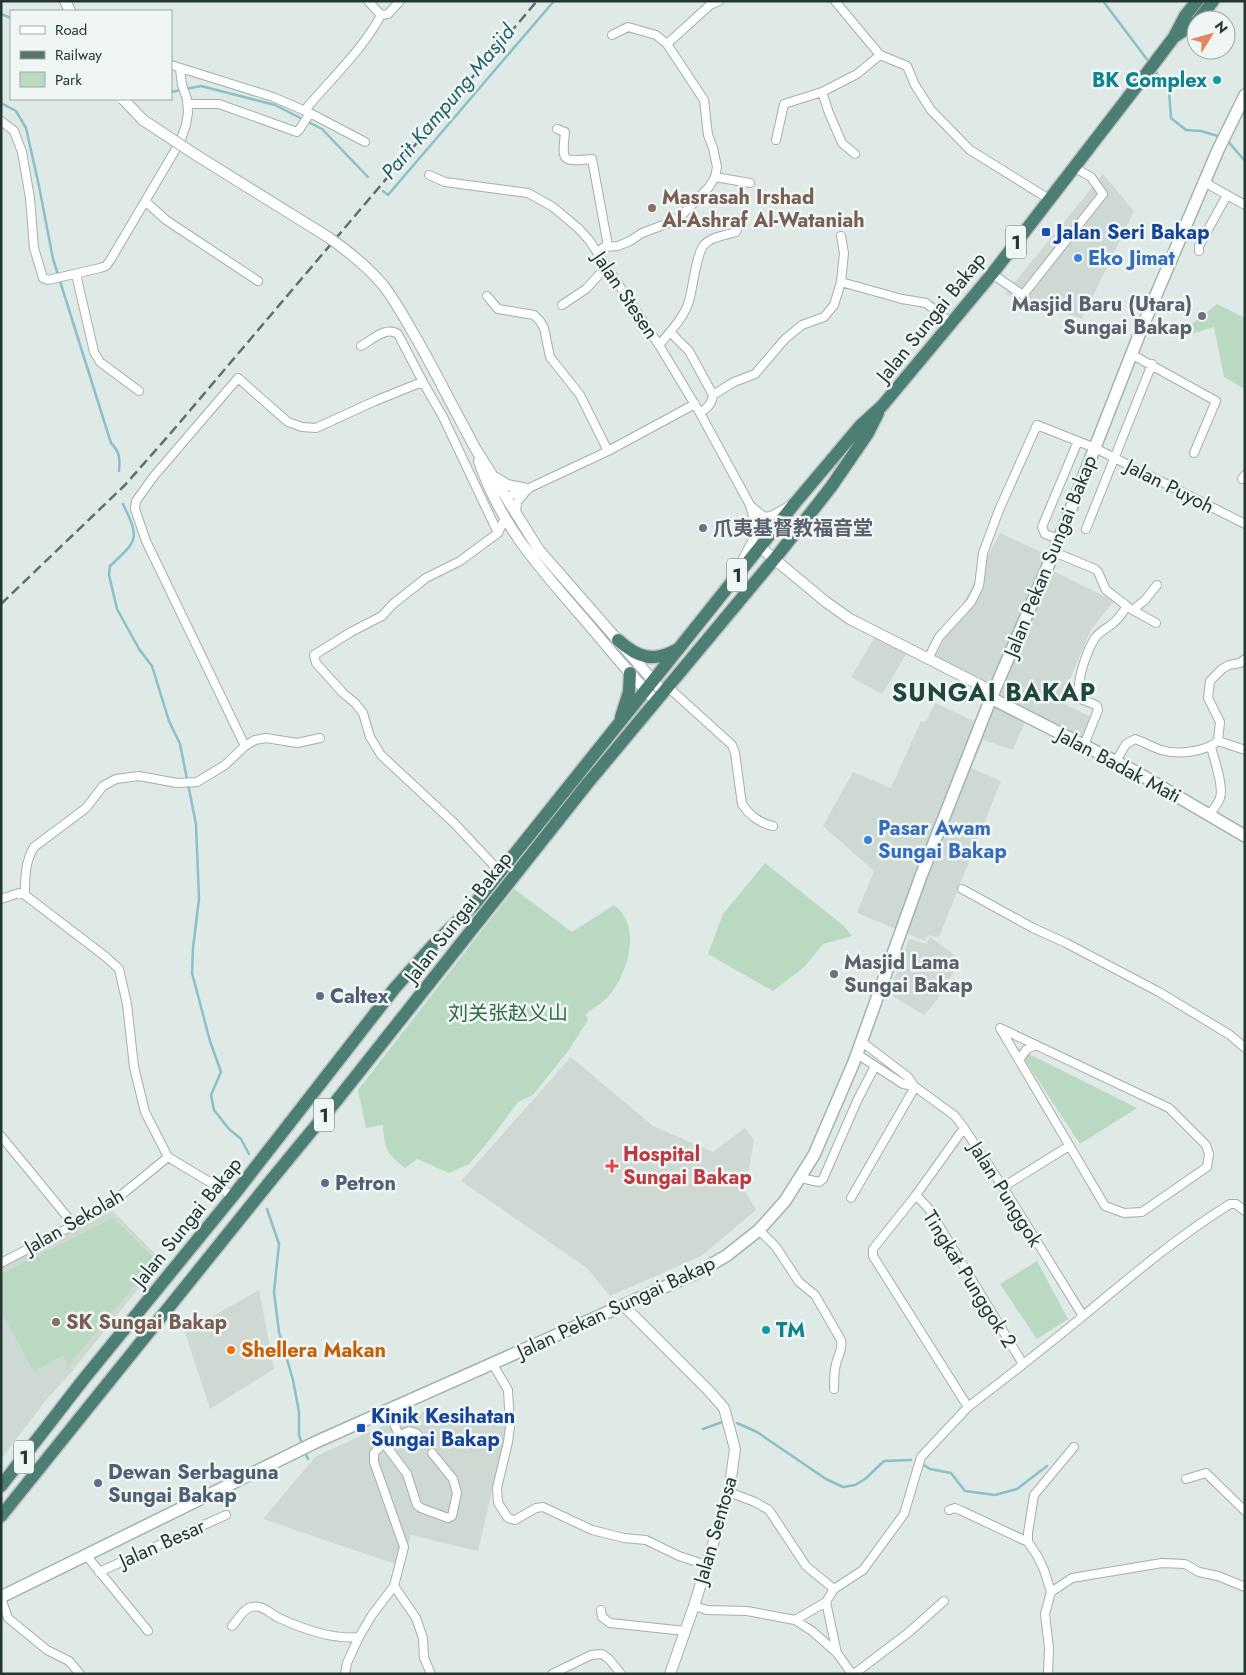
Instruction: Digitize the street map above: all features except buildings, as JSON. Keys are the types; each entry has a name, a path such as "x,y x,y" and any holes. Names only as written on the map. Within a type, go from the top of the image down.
{"highway":[{"name":"Jalan Sungai Bakap","path":"1,1516 337,1100 587,784 774,559 844,468 857,439 882,406 992,274 1162,53 1174,37 1185,16 1197,1"},
{"name":"Jalan Sungai Bakap","path":"1174,37 1186,29"},
{"name":"Jalan Sungai Bakap","path":"1,1486 83,1380 233,1196 394,989 434,944 474,906 794,503 833,457 857,439"},
{"path":"618,640 636,654 647,657 659,657 669,654 680,647"},
{"path":"616,728 624,711 629,692 630,673"}],"main road":[{"name":"Jalan Pekan Sungai Bakap","path":"1,1597 316,1442 704,1269 726,1256 759,1230 785,1201 814,1155 841,1093 862,1042 921,876 993,695 1060,539 1131,354 1218,150 1245,96"},
{"name":"Jalan Badak Mati","path":"993,695 1116,761 1245,836"}],"street":[{"path":"368,1 381,15"},
{"path":"381,15 388,14 400,1"},
{"path":"667,44 708,3 719,1"},
{"path":"835,1 880,54 907,66 915,85 931,110 970,150 1048,199"},
{"path":"188,101 219,104 297,132 306,117 376,25 381,15"},
{"path":"598,252 608,246 618,246 630,241 642,232 666,224 681,216 696,202 716,177 717,167 708,135 704,100 667,44 656,35 628,27 612,35"},
{"path":"776,140 782,106 822,92 857,74 880,54"},
{"path":"172,65 273,97 306,117 365,142"},
{"path":"1,121 14,131 22,152 30,198 34,248 43,278 52,279 106,266 180,142 186,125 188,101 182,85 180,69"},
{"path":"822,92 842,143 855,154"},
{"path":"124,100 144,120 348,251 384,286 422,349 475,448 539,550 618,640 650,686"},
{"path":"557,129 565,132 563,155 565,159 571,161 592,159 608,246"},
{"path":"992,274 1023,295 1103,194 1092,178 1074,168"},
{"name":"Jalan Stesen","path":"429,175 445,182 528,193 552,207 578,228 598,252 695,404 750,505 755,525 755,536 723,592"},
{"path":"716,177 750,183"},
{"path":"1204,182 1245,205"},
{"path":"1199,251 1199,246 1227,194"},
{"path":"145,201 166,220 258,280"},
{"path":"659,345 689,303 700,253 704,244 736,232 740,222"},
{"path":"713,395 734,382 755,374 785,339 802,325 824,317 834,305 841,282 844,253 840,236"},
{"path":"562,306 586,289 607,266"},
{"path":"76,274 94,352 100,362 138,391"},
{"path":"841,282 926,303 951,323"},
{"path":"487,296 498,309 534,315 540,320 544,328 550,357 580,395 608,451"},
{"path":"361,346 388,330 398,334 444,417 498,533"},
{"path":"670,332 689,351 713,395 708,407 700,413"},
{"path":"1131,354 1216,401 1194,453"},
{"path":"1086,529 1152,364"},
{"path":"245,746 146,541 135,509 136,501 154,476 238,378 288,422 302,427 316,428 375,401 417,384 424,384"},
{"path":"506,497 608,451 695,404"},
{"name":"Jalan Puyoh","path":"928,659 939,637 960,617 971,602 979,586 983,552 999,510 1037,425 1095,448 1245,524"},
{"path":"1060,539 1045,534 1042,527 1078,441"},
{"path":"475,448 485,480 503,516 530,555 630,673 662,693 732,745 742,804 745,809 764,824 774,826"},
{"path":"494,476 507,485 527,489"},
{"path":"516,514 517,502 527,489"},
{"path":"498,533 506,497"},
{"path":"750,505 764,516 771,516 794,503"},
{"path":"501,872 454,823 381,755 370,737 363,714 355,703 343,693 316,663 314,655 351,632 376,620 426,578 460,561 498,533 514,532"},
{"name":"Jalan Badak Mati","path":"760,547 826,602 850,619 993,695"},
{"path":"1054,552 1095,569 1106,590 1130,608 1156,623"},
{"path":"1084,745 1098,710 1097,706 1082,700 1079,694 1079,684 1085,658 1094,638 1118,620 1130,608 1145,600 1157,585"},
{"path":"1116,761 1126,744 1135,739 1160,750 1170,752 1211,747 1218,741 1220,722 1208,698 1210,681 1222,669 1229,665 1240,663 1245,659"},
{"path":"25,895 26,866 29,855 34,847 86,808 103,786 116,779 139,776 177,783 197,782 225,766 245,746 255,740 266,738 297,743 320,738"},
{"path":"1218,741 1245,750"},
{"path":"1209,815 1220,798 1221,792 1211,747"},
{"path":"962,889 1033,928 1066,943 1159,992 1230,1035 1245,1048"},
{"path":"1,899 19,893 25,895 106,957 118,969 127,1004 134,1067 145,1112 168,1157 233,1196"},
{"path":"1000,1028 1169,1108 1206,1145 1209,1154 1206,1167 1142,1212 1124,1213 1105,1206 1019,1060 1000,1028"},
{"name":"Jalan Punggok","path":"862,1042 955,1116 1003,1187 1083,1316"},
{"path":"1019,1060 1026,1050 1035,1045"},
{"name":"Jalan Punggok","path":"857,1054 903,1084 915,1086"},
{"path":"801,1178 819,1182 823,1179 856,1102 875,1066"},
{"path":"851,1198 915,1086"},
{"path":"841,1093 856,1102"},
{"path":"964,1128 916,1195 873,1249 873,1256 877,1266 888,1278 968,1408"},
{"path":"1,1136 74,1225"},
{"path":"1003,1187 1069,1146"},
{"name":"Jalan Sekolah","path":"1,1263 74,1225 114,1201 168,1157"},
{"name":"Tingkat Punggok 2","path":"916,1195 929,1209 1023,1364"},
{"path":"795,1620 826,1602 834,1589 862,1570 904,1514 920,1457 968,1408 1083,1316 1132,1274 1224,1208 1230,1204 1236,1204 1245,1211"},
{"path":"759,1230 776,1247 799,1282 815,1295 841,1340 842,1346 835,1367 834,1389"},
{"name":"Jalan Sentosa","path":"623,1305 724,1408 735,1449 729,1492 694,1606 670,1674"},
{"path":"492,1363 508,1390 509,1399 510,1426 508,1442 497,1488 498,1503 508,1518 515,1520 536,1508 543,1507 592,1530 624,1538 646,1540 679,1556 706,1565"},
{"path":"388,1410 400,1435"},
{"path":"345,1674 347,1663 359,1637 372,1615 394,1586 404,1547 374,1462 374,1453 384,1443 409,1431 416,1434 423,1441"},
{"path":"384,1443 406,1474 418,1505 421,1508 448,1518 452,1516 457,1493 453,1479 432,1453"},
{"path":"1048,1674 1049,1648 1045,1614 1050,1592 1044,1570 1028,1542 1028,1533 1034,1495 1074,1447"},
{"path":"1186,1479 1206,1473 1245,1511"},
{"path":"729,1492 755,1502 769,1510 806,1566 834,1589"},
{"path":"949,1510 955,1508 1028,1542"},
{"name":"Jalan Besar","path":"99,1572 226,1515"},
{"path":"86,1555 148,1631"},
{"path":"1050,1592 1072,1578 1162,1563 1185,1564 1200,1572 1218,1576 1245,1587"},
{"path":"394,1586 416,1618 422,1638 424,1658 431,1674"},
{"path":"1,1597 8,1618 47,1650 69,1661 80,1674"},
{"path":"694,1606 707,1610 747,1611 795,1620 837,1653 853,1674 908,1633 944,1601"},
{"path":"826,1602 837,1653"},
{"path":"232,1626 243,1611 252,1607 262,1607 278,1618 327,1634 345,1638 359,1637"},
{"path":"600,1610 602,1617 610,1623 685,1630"},
{"path":"552,1674 590,1655 602,1654 609,1659 621,1674"},
{"path":"69,1674 73,1665"}],"shaded area":[{"path":"1103,174 1134,211 1082,319 1005,294"},
{"path":"1000,533 1058,560 1053,571 1114,601 1091,630 1060,702 1091,717 1082,740 1026,719 1013,750 983,740 971,768 1001,781 939,937 928,935 925,941 857,913 874,871 823,826 853,772 891,788 921,721 926,722 935,703 976,722 989,687 935,657"},
{"path":"875,637 907,653 882,694 851,677"},
{"path":"930,937 961,960 937,1000 924,1015 889,994 909,939 926,944"},
{"name":"Hospital Sungai Bakap","path":"571,1057 653,1126 713,1152 745,1128 754,1140 745,1191 756,1210 701,1256 610,1296 587,1268 461,1181"},
{"name":"SK Sungai Bakap","path":"112,1210 161,1260 69,1375 46,1400 1,1459 1,1269"},
{"name":"Shellera Makan","path":"259,1290 274,1369 210,1409 185,1332"},
{"path":"417,1411 507,1426 478,1551 411,1535 401,1566 263,1519 316,1456"}],"green space":[{"path":"1217,304 1245,318 1245,389 1224,377 1214,327 1191,334 1188,327"},
{"path":"765,863 844,926 852,936 823,944 803,968 773,991 708,954 723,914"},
{"name":"刘关张赵义山","path":"514,889 572,932 614,905 623,914 628,925 630,937 626,963 621,976 608,997 586,1014 588,1020 568,1051 533,1095 518,1102 469,1164 449,1173 417,1159 405,1168 390,1154 384,1139 383,1125 366,1128 358,1090"},
{"path":"1017,1048 1137,1108 1080,1144"},
{"name":"SK Sungai Bakap","path":"113,1218 156,1260 68,1366 63,1355 34,1372 1,1311 1,1274"},
{"path":"1037,1261 1068,1319 1037,1339 1000,1284"}],"waterway":[{"name":"Parit Kampung Masjid","path":"383,191 388,195 554,1"},
{"name":"Parit Kampung Masjid","path":"1103,1 1149,62"},
{"name":"Parit Kampung Masjid","path":"1,14 10,18"},
{"name":"Parit Kampung Masjid","path":"1154,69 1169,91 1171,118 1186,130 1201,131 1221,137"},
{"name":"Parit Kampung Masjid","path":"172,92 201,86 275,105 322,129 368,177"},
{"path":"1,103 16,111 26,128 53,259 111,443 118,453 119,471"},
{"name":"Parit Kampung Masjid","path":"1226,139 1245,161"},
{"path":"123,504 132,525 133,538 131,544 110,566 109,575 117,609 139,649 152,666 169,721 180,744 196,824 199,899 192,973 210,1041 221,1072 211,1095 214,1110 229,1129 241,1139 249,1154"},
{"path":"267,1209 279,1244 274,1292 279,1332 293,1380 299,1412 299,1435 302,1444"},
{"name":"SUNGAI BAKAP","path":"703,1429 722,1422"},
{"name":"SUNGAI BAKAP","path":"737,1423 757,1432 826,1479 843,1487 855,1485 865,1479 884,1461 911,1460"},
{"path":"305,1452 308,1459"},
{"name":"SUNGAI BAKAP","path":"922,1464 930,1469 951,1473 965,1491 995,1495 1017,1489 1047,1466"}],"tunnel":[{"path":"423,1441 432,1453"}],"railway":[{"path":"1,604 125,485 537,1"}],"place":[{"name":"BK Complex","path":"1217,80"},
{"name":"Masrasah Irshad Al-Ashraf Al-Wataniah","path":"652,208"},
{"name":"Jalan Seri Bakap","path":"1046,232"},
{"name":"Eko Jimat","path":"1078,258"},
{"name":"Masjid Baru (Utara) Sungai Bakap","path":"1202,316"},
{"name":"爪夷基督教福音堂","path":"703,528"},
{"name":"Pasar Awam Sungai Bakap","path":"868,840"},
{"name":"Masjid Lama Sungai Bakap","path":"834,974"},
{"name":"Caltex","path":"320,996"},
{"name":"Hospital Sungai Bakap","path":"612,1166"},
{"name":"Petron","path":"325,1183"},
{"name":"SK Sungai Bakap","path":"56,1322"},
{"name":"TM","path":"766,1330"},
{"name":"Shellera Makan","path":"231,1350"},
{"name":"Kinik Kesihatan Sungai Bakap","path":"361,1428"},
{"name":"Dewan Serbaguna Sungai Bakap","path":"98,1483"}],"district":[{"name":"SUNGAI BAKAP","path":"994,692"}]}
